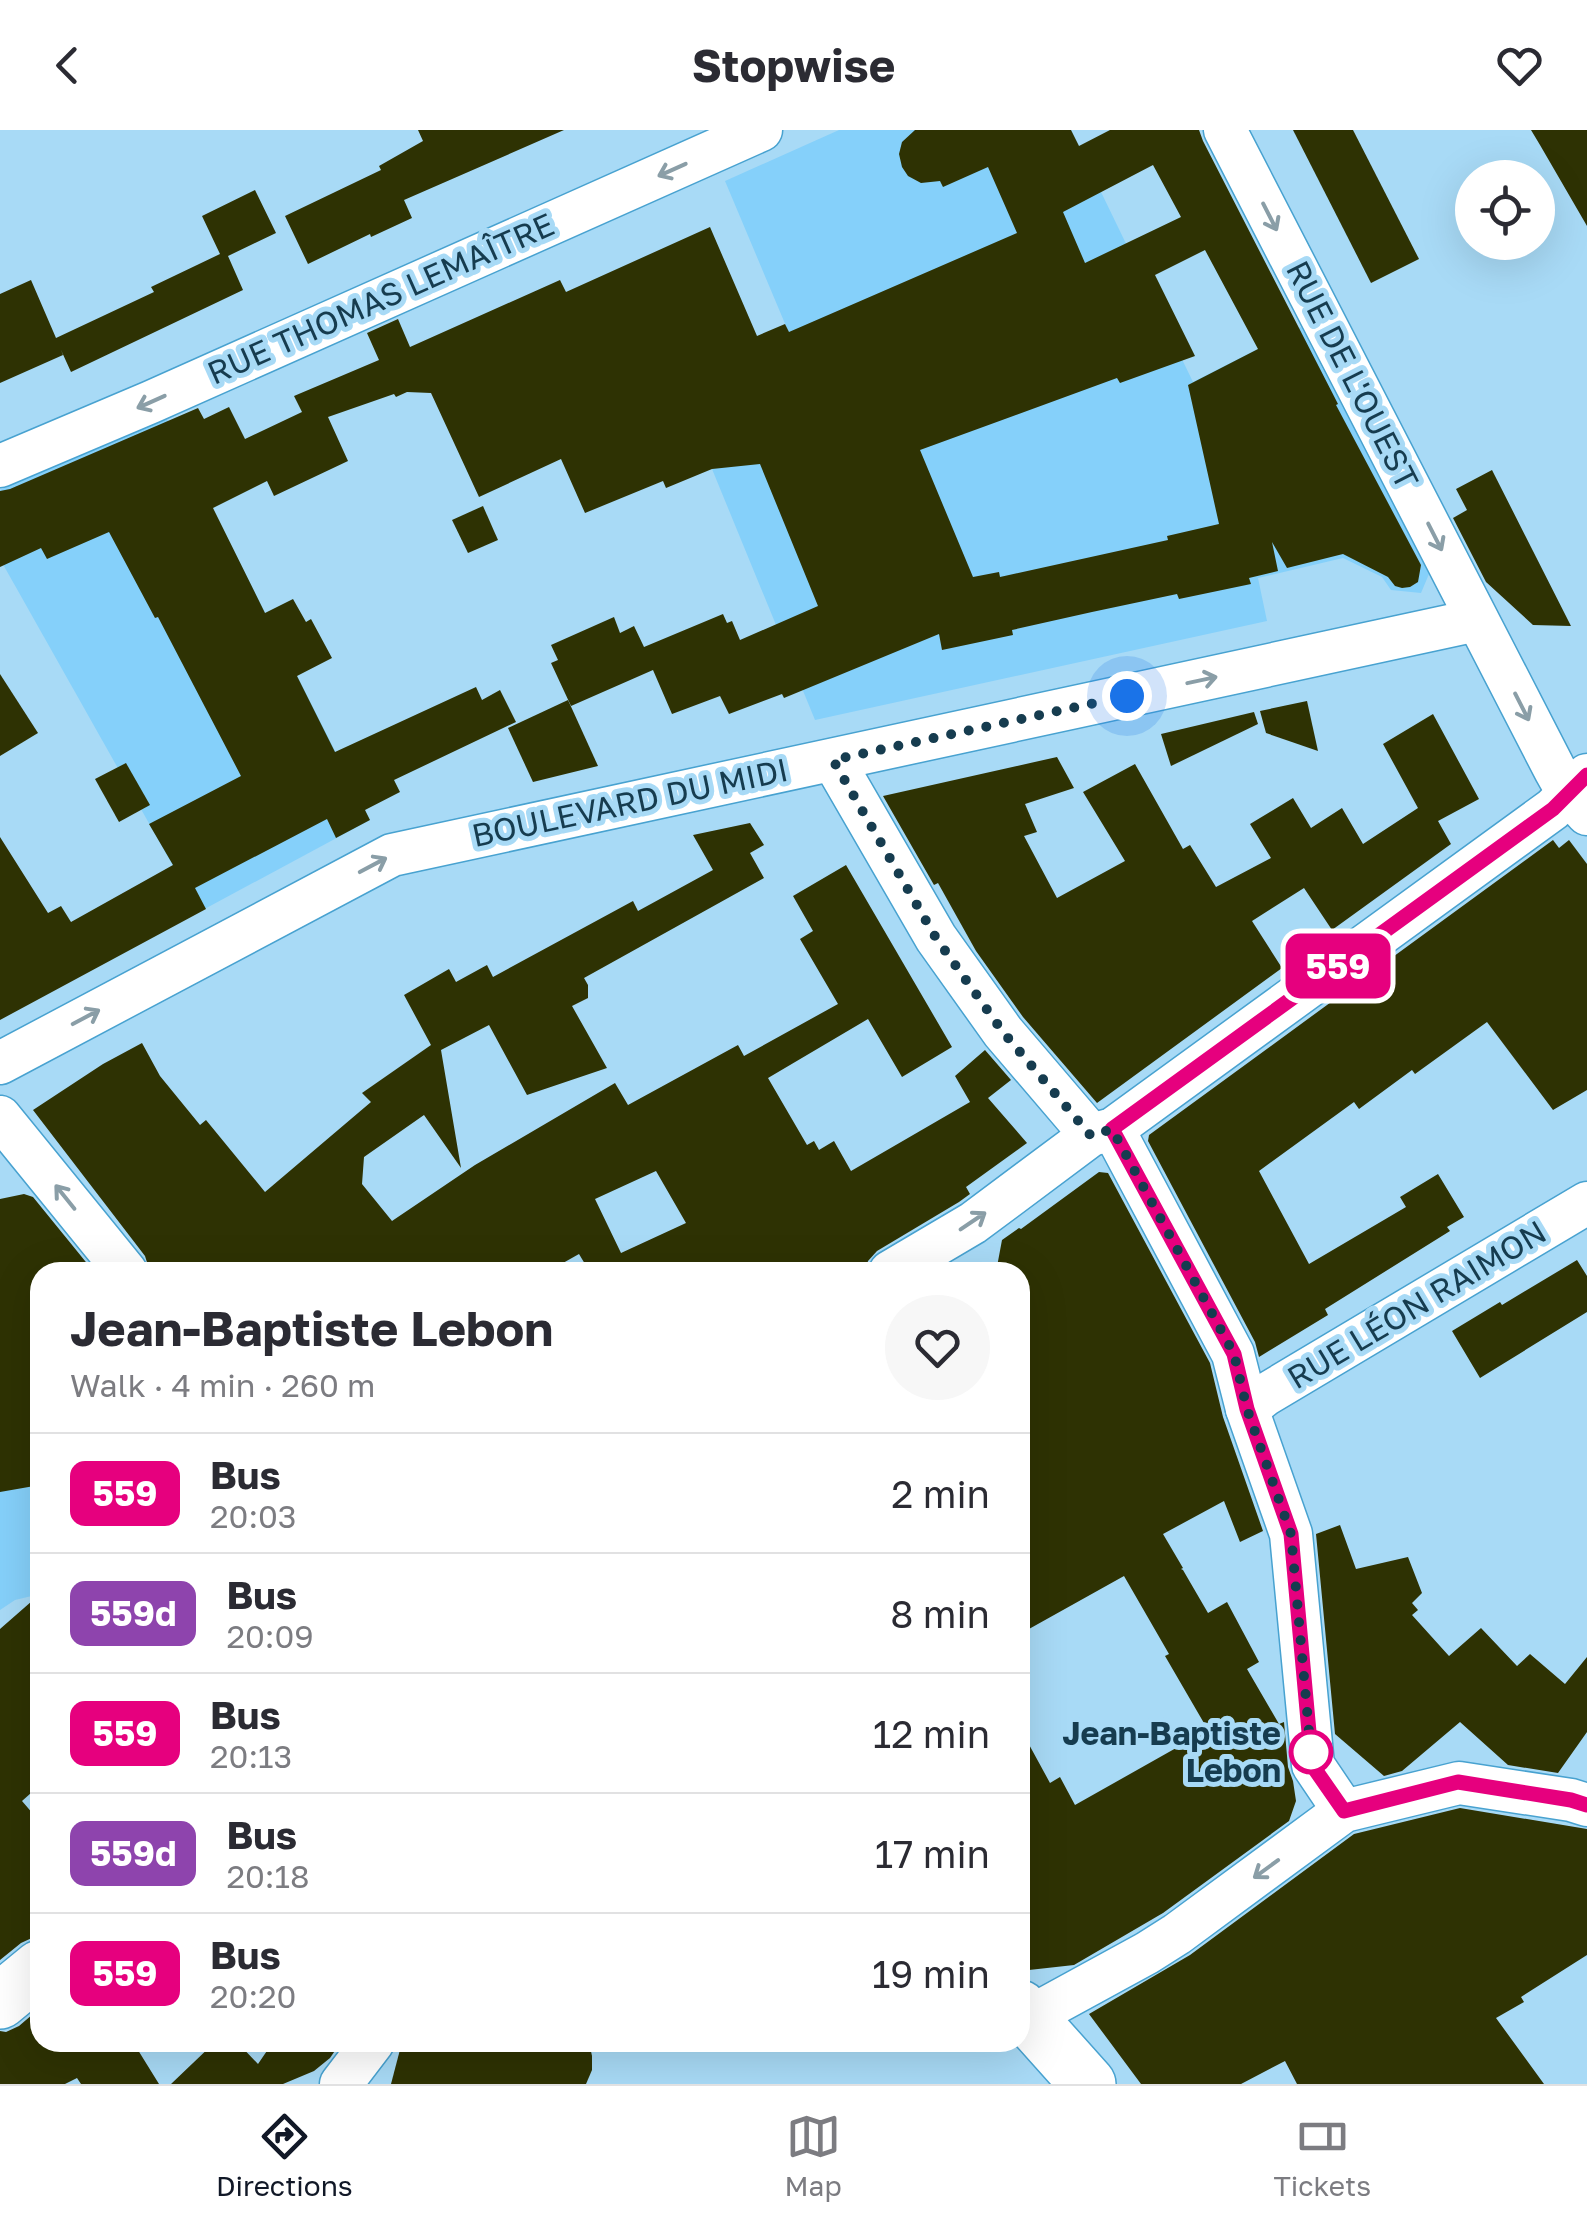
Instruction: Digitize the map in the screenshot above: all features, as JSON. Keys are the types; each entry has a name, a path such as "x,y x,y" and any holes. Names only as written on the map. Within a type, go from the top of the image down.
{"street":[{"name":"RUE THOMAS LEMAÎTRE","path":"0,466 761,130"},
{"name":"RUE DE L'OUEST","path":"1225,130 1477,620 1580,794"},
{"name":"BOULEVARD DU MIDI","path":"0,1063 392,855 1477,620"},
{"path":"833,760 936,938 1003,1032 1102,1132 1234,1354 1247,1409 1291,1534 1312,1765 1344,1811"},
{"path":"907,1262 973,1223 1553,809 1580,794"},
{"path":"0,1117 118,1262"},
{"name":"RUE LÉON RAIMON","path":"1247,1409 1587,1203"},
{"path":"1030,2010 1178,1934 1344,1811 1458,1782 1582,1792"},
{"path":"0,2002 30,1976"},
{"path":"1030,2020 1088,2084"},
{"path":"341,2084 365,2052"}],"shaded area":[{"path":"839,130 1071,130 1193,382 1301,327 1429,574 1421,593 1391,590 1382,577 1343,558 1258,578 1267,621 815,720 712,469 826,421 725,181"},
{"path":"165,415 370,820 199,912 0,559 0,490"},
{"path":"0,1317 30,1395 30,1596 0,1610"}],"building":[{"path":"418,130 564,130 404,200 412,218 308,264 285,216 381,170 379,166 423,141"},
{"path":"915,130 1071,130 1079,146 1110,130 1199,130 1421,565 1418,582 1410,587 1395,586 1388,577 1343,554 1287,568 1272,542 1278,571 1249,578 1251,584 1092,612 942,650 939,634 784,698 782,694 729,714 720,696 672,714 653,670 571,706 551,663 558,660 551,645 614,617 620,633 634,626 644,647 723,614 727,623 732,621 740,640 818,606 760,464 712,469 666,488 663,481 585,513 561,459 479,497 431,393 407,392 396,397 394,394 328,417 348,461 274,496 267,481 213,508 265,613 293,599 306,622 311,619 332,658 297,676 335,752 476,687 482,700 500,690 516,722 394,780 400,792 365,810 370,820 336,838 327,819 195,888 206,909 0,1020 0,837 48,913 61,906 71,922 173,865 149,824 241,776 109,532 47,559 41,548 0,567 0,491 198,408 204,419 229,407 245,439 302,412 294,396 379,360 367,333 398,319 410,347 560,280 566,292 710,227 757,336 785,324 789,332 1017,233 988,167 943,187 940,181 921,183 908,176 902,167 902,142","holes":["1153,165 1181,217 1085,263 1063,212","1205,250 1258,349 1188,385 1219,524 1167,536 1168,540 1000,577 999,572 973,577 920,450 1117,378 1120,383 1195,356 1155,275"]},
{"path":"1293,130 1353,130 1419,259 1371,283"},
{"path":"1531,130 1587,130 1587,226 1555,171 1555,160 1549,160"},
{"path":"255,190 276,233 228,256 243,290 71,372 61,350 63,355 0,383 0,294 31,280 56,338 154,292 151,287 220,254 202,216"},
{"path":"1492,470 1571,626 1533,625 1486,582 1453,518 1467,510 1456,489"},
{"path":"483,506 498,540 468,553 452,520"},
{"path":"0,674 38,733 0,756"},
{"path":"568,700 598,766 533,782 508,728"},
{"path":"1307,701 1318,751 1266,733 1260,711"},
{"path":"1254,712 1258,724 1171,766 1161,734"},
{"path":"1433,714 1479,799 1438,821 1451,844 1332,930 1304,888 1252,921 1282,968 1097,1103 1023,1017 976,951 883,796 1057,757 1074,788 1025,804 1037,832 1024,836 1057,898 1125,861 1083,792 1135,764 1183,849 1190,845 1216,887 1271,858 1250,824 1293,798 1311,828 1342,808 1363,844 1418,808 1383,744"},
{"path":"126,763 150,805 119,822 95,779"},
{"path":"750,823 764,845 750,853 764,878 584,978 588,998 572,1006 607,1068 527,1095 489,1025 441,1050 461,1168 424,1115 364,1157 362,1184 392,1221 475,1165 615,1083 628,1105 738,1045 744,1056 838,1004 800,939 813,931 793,896 846,865 952,1047 902,1077 868,1019 768,1078 807,1145 814,1141 819,1150 834,1141 851,1171 970,1102 955,1076 985,1050 1011,1080 988,1098 1027,1143 966,1187 970,1194 877,1251 868,1262 584,1262 579,1254 565,1262 147,1262 33,1110 142,1043 160,1076 200,1125 206,1120 265,1192 371,1102 362,1093 431,1045 404,995 449,969 456,982 487,965 493,977 633,901 638,911 713,870 693,835","holes":["656,1171 686,1223 621,1253 595,1199"]},
{"path":"1553,840 1559,848 1569,840 1587,864 1587,1090 1553,1110 1487,1022 1359,1109 1354,1102 1259,1171 1309,1264 1406,1207 1400,1197 1438,1174 1464,1217 1447,1227 1450,1231 1325,1309 1328,1315 1259,1357 1255,1342 1148,1141 1149,1135"},
{"path":"1099,1172 1108,1173 1210,1363 1223,1417 1263,1531 1240,1542 1224,1501 1163,1534 1208,1613 1227,1602 1259,1662 1247,1669 1279,1724 1284,1722 1296,1801 1289,1821 1163,1913 1074,1965 1030,1970 1030,1746 1050,1783 1060,1777 1075,1805 1208,1730 1124,1576 1030,1628 1030,1262 998,1262 1002,1240"},
{"path":"24,1194 33,1197 86,1262 30,1262 30,1487 0,1492 0,1199"},
{"path":"1577,1260 1587,1276 1587,1312 1480,1378 1452,1331"},
{"path":"1340,1525 1356,1569 1408,1557 1422,1593 1412,1603 1418,1610 1412,1615 1449,1656 1481,1628 1517,1666 1530,1654 1565,1684 1587,1657 1587,1732 1558,1773 1508,1765 1460,1722 1402,1771 1384,1776 1335,1734 1316,1534"},
{"path":"30,1603 30,1794 22,1801 30,1810 30,1939 0,1960 0,1629"},
{"path":"1460,1808 1587,1829 1587,1955 1521,1997 1524,2002 1496,2018 1544,2084 1297,2084 1285,2061 1241,2084 1141,2084 1089,2014 1190,1955 1354,1834"},
{"path":"30,2017 30,2052 139,2052 159,2084 81,2084 77,2078 65,2084 0,2084 0,2031 19,2026"},
{"path":"205,2052 247,2052 258,2064 266,2052 334,2052 314,2071 283,2084 171,2084"},
{"path":"399,2052 591,2052 592,2056 586,2084 391,2084"}],"bus line":[{"name":"559","path":"1587,775 1553,809 1112,1129 1234,1354 1247,1409 1291,1534 1312,1765 1344,1811 1458,1782 1587,1805"}],"place":[{"name":"Jean-Baptiste Lebon","path":"1311,1752"}],"route":[{"path":"1127,696 833,760 936,938 1003,1032 1091,1136 1112,1129 1234,1354 1247,1409 1291,1534 1312,1765 1311,1752"}]}
